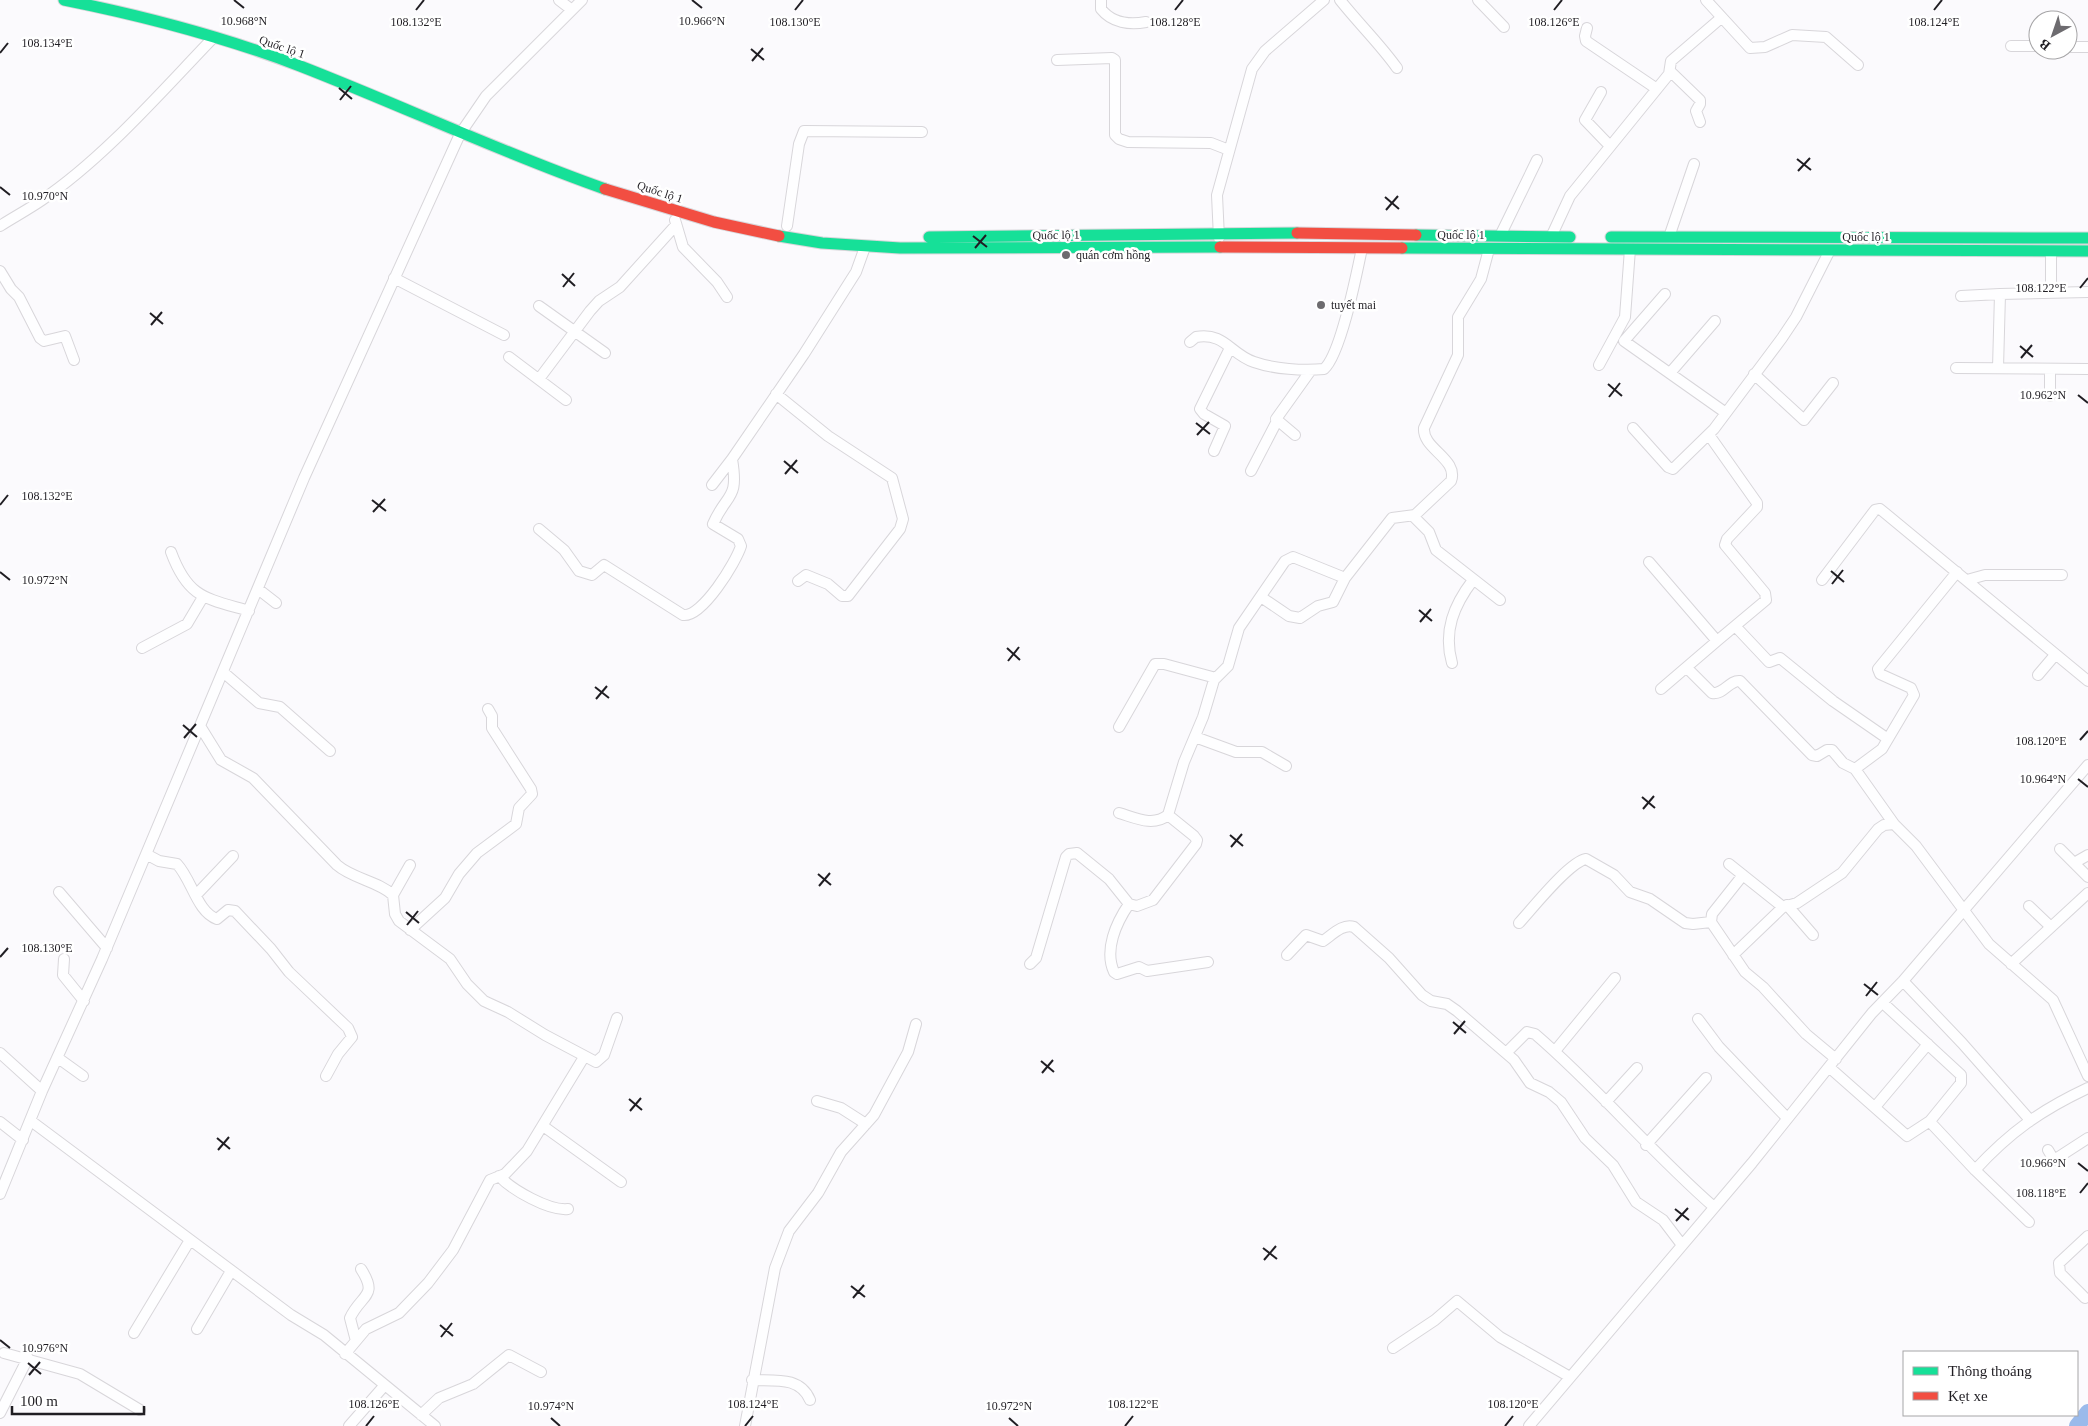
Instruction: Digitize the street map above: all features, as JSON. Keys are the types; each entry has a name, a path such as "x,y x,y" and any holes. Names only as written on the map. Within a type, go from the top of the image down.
{"highway":[{"name":"Quốc lộ 1","path":"64,0 125,13 213,38 328,77 460,134 609,191 674,211 772,236 841,246 930,249 1218,247 2088,251"},
{"name":"Quốc lộ 1","path":"134,3 265,43 468,124 657,195 713,210 787,226 841,234 907,238 1219,234 2088,238"}],"street":[{"path":"559,0 572,10"},
{"path":"0,1194 42,1091 107,948 304,478 460,134 486,96 582,0"},
{"path":"1101,0 1101,9 1112,18 1130,25 1146,22"},
{"path":"1218,247 1217,195 1254,65 1265,51 1324,0"},
{"path":"1340,0 1368,34 1380,44 1397,68"},
{"path":"1478,0 1504,27"},
{"path":"1706,0 1750,48 1765,47 1792,35 1826,37 1858,65"},
{"path":"1551,237 1570,196 1657,89 1670,71 1671,61 1721,18"},
{"path":"1588,28 1584,36 1586,41 1657,89"},
{"path":"0,226 42,200 104,148 213,38"},
{"path":"2011,46 2028,46"},
{"path":"1057,60 1105,58 1115,60 1115,135 1118,139 1128,142 1210,142 1229,150"},
{"path":"1670,71 1700,100 1696,111 1700,122"},
{"path":"1601,92 1585,120 1610,146"},
{"path":"787,226 799,144 804,131 922,132"},
{"path":"1500,236 1537,160"},
{"path":"1669,237 1694,164"},
{"path":"674,211 683,247 717,282 727,297"},
{"path":"539,379 595,305 620,287 676,225"},
{"path":"712,485 776,394 856,272 865,247"},
{"path":"1190,342 1196,337 1216,337 1237,354 1255,363 1311,370 1324,368 1329,362 1354,289 1362,248"},
{"path":"1261,597 1290,616 1300,618 1318,606 1333,602 1345,578 1392,518 1413,516 1452,478 1446,461 1424,438 1424,428 1458,355 1458,317 1482,279 1490,249"},
{"path":"1598,365 1625,317 1630,249"},
{"path":"1633,428 1672,469 1709,435 1796,317 1830,250"},
{"path":"2051,251 2051,293"},
{"path":"0,271 11,289 19,297 40,338 44,341 64,336 74,360"},
{"path":"394,278 504,335"},
{"path":"1960,296 2088,292"},
{"path":"1665,294 1624,341 1726,413"},
{"path":"1998,368 2000,294"},
{"path":"539,306 605,353"},
{"path":"1670,373 1715,321"},
{"path":"1214,450 1225,426 1204,414 1200,409 1230,348"},
{"path":"509,358 566,400"},
{"path":"1956,368 2088,369"},
{"path":"2050,369 2050,396"},
{"path":"1251,471 1277,421 1276,419 1280,411 1311,370"},
{"path":"1754,374 1804,420 1833,383"},
{"path":"776,394 828,436 891,476 902,519 900,529 848,596 842,596 828,584 806,575 798,581"},
{"path":"1277,421 1295,435"},
{"path":"1661,689 1736,627 1761,605 1767,597 1724,545 1727,539 1757,507 1757,503 1709,435"},
{"path":"539,529 564,550 579,571 592,575 604,566 686,616 716,591 741,546 738,539 713,524 734,489 736,480 732,459"},
{"path":"1822,580 1878,509 1883,510 2088,681"},
{"path":"1413,516 1429,532 1436,550 1500,600"},
{"path":"171,552 181,576 203,597 249,610"},
{"path":"1119,814 1152,822 1162,820 1168,815 1184,762 1216,678 1228,666 1239,628 1285,561 1291,557 1345,578"},
{"path":"1649,562 1717,641"},
{"path":"1855,769 1879,752 1914,694 1911,688 1880,674 1878,669 1904,635 1941,595 1957,572"},
{"path":"1967,580 1985,575 2062,575"},
{"path":"1452,663 1448,646 1452,622 1457,604 1473,580"},
{"path":"258,588 276,603"},
{"path":"142,648 187,624 203,597"},
{"path":"1736,627 1767,660 1780,658 1833,701 1888,739"},
{"path":"2038,675 2055,655"},
{"path":"1119,727 1155,664 1164,664 1216,678"},
{"path":"1687,668 1712,693 1719,693 1734,681 1742,683 1780,725 1812,755 1817,756 1827,750 1832,750 1842,763 1855,769 1894,824 1916,846 1990,944 2053,1000 2084,1060 2088,1076"},
{"path":"223,672 259,703 280,707 330,751"},
{"path":"410,930 445,898 459,874 477,853 516,824 519,808 532,794 531,789 492,728 492,718 488,709"},
{"path":"200,726 221,760 252,778 337,865 349,874 384,889 393,895"},
{"path":"1195,737 1236,752 1262,752 1286,766"},
{"path":"1529,1426 1883,1003 2088,765"},
{"path":"1030,964 1036,958 1066,857 1069,854 1076,853 1102,874 1130,904 1137,906 1153,900 1197,842 1194,836 1168,815"},
{"path":"1733,955 1785,906 1797,903 1842,873 1875,832 1884,825 1894,824"},
{"path":"2060,849 2088,877"},
{"path":"146,854 159,861 177,864 196,895 200,906 215,918 219,918 228,910 235,911 271,949 289,972 351,1032 352,1037 338,1054 326,1076"},
{"path":"2074,863 2088,855"},
{"path":"196,895 233,856"},
{"path":"1519,923 1559,879 1580,861 1586,859 1614,875 1630,892 1650,899 1686,923 1711,922"},
{"path":"1729,864 1785,906 1813,935"},
{"path":"410,865 393,895 397,917 410,930 450,959 467,984 484,1001 508,1012 584,1057 596,1062 602,1059 618,1018"},
{"path":"1743,875 1712,914 1711,922 1744,972 1764,987 1875,1107 1907,1136 1930,1121 1959,1087 1962,1079 1957,1070 1883,1003"},
{"path":"59,892 107,948"},
{"path":"2011,964 2088,893"},
{"path":"1130,904 1120,917 1114,935 1112,964 1114,972 1117,974 1139,968 1147,971 1208,962"},
{"path":"2029,906 2051,927"},
{"path":"1287,955 1306,935 1323,941 1343,927 1351,925 1389,958 1422,995 1431,1000 1448,1004 1506,1053 1518,1065 1530,1083 1549,1092 1562,1102 1585,1138 1612,1165 1626,1183 1636,1202 1663,1220 1682,1245"},
{"path":"64,959 63,975 84,1001"},
{"path":"1555,1051 1615,978"},
{"path":"1903,981 1962,1043 2030,1120"},
{"path":"1698,1019 1719,1047 1787,1118"},
{"path":"745,1426 752,1380 775,1268 783,1243 800,1215 818,1193 861,1120 874,1115 908,1052 916,1024"},
{"path":"1506,1053 1530,1031 1555,1051 1646,1145 1714,1206"},
{"path":"1875,1107 1928,1044"},
{"path":"0,1053 42,1091"},
{"path":"345,1354 370,1326 395,1316 428,1283 453,1250 490,1180 508,1171 527,1151 584,1057"},
{"path":"58,1058 83,1076"},
{"path":"1606,1102 1637,1068"},
{"path":"1646,1145 1706,1078"},
{"path":"1975,1170 2001,1142 2030,1120 2059,1101 2088,1088"},
{"path":"817,1101 841,1108 861,1120"},
{"path":"31,1121 297,1320 324,1335 435,1426"},
{"path":"1930,1121 1975,1170 2029,1222"},
{"path":"0,1122 23,1140"},
{"path":"543,1126 621,1182"},
{"path":"2048,1150 2054,1160 2088,1138"},
{"path":"499,1176 511,1187 546,1205 560,1210 568,1209"},
{"path":"2086,1298 2060,1272 2059,1263 2088,1236"},
{"path":"134,1333 190,1240"},
{"path":"356,1341 350,1318 370,1288 370,1281 362,1269"},
{"path":"197,1329 231,1271"},
{"path":"1392,1348 1435,1320 1458,1302 1500,1337 1570,1377"},
{"path":"4,1353 28,1358 88,1378 140,1410"},
{"path":"421,1415 438,1398 474,1384 509,1354 541,1372"},
{"path":"0,1414 28,1358"},
{"path":"752,1380 794,1382 806,1391 810,1400"},
{"path":"349,1426 384,1386"}],"waterway":[{"path":"2077,1426 2088,1412"}],"traffic: fast":[{"path":"64,0 183,28 271,55 528,160 605,189"},
{"path":"929,237 1297,233"},
{"path":"1416,235 1570,237"},
{"path":"779,236 822,243 900,248 1220,247"},
{"path":"1611,237 2088,238"},
{"path":"1402,248 2088,251"}],"traffic: jam":[{"path":"605,189 714,222 779,236"},
{"path":"1297,233 1416,235"},
{"path":"1220,247 1402,248"}],"place":[{"name":"quán cơm hồng","path":"1066,255"},
{"name":"tuyết mai","path":"1321,305"}]}
